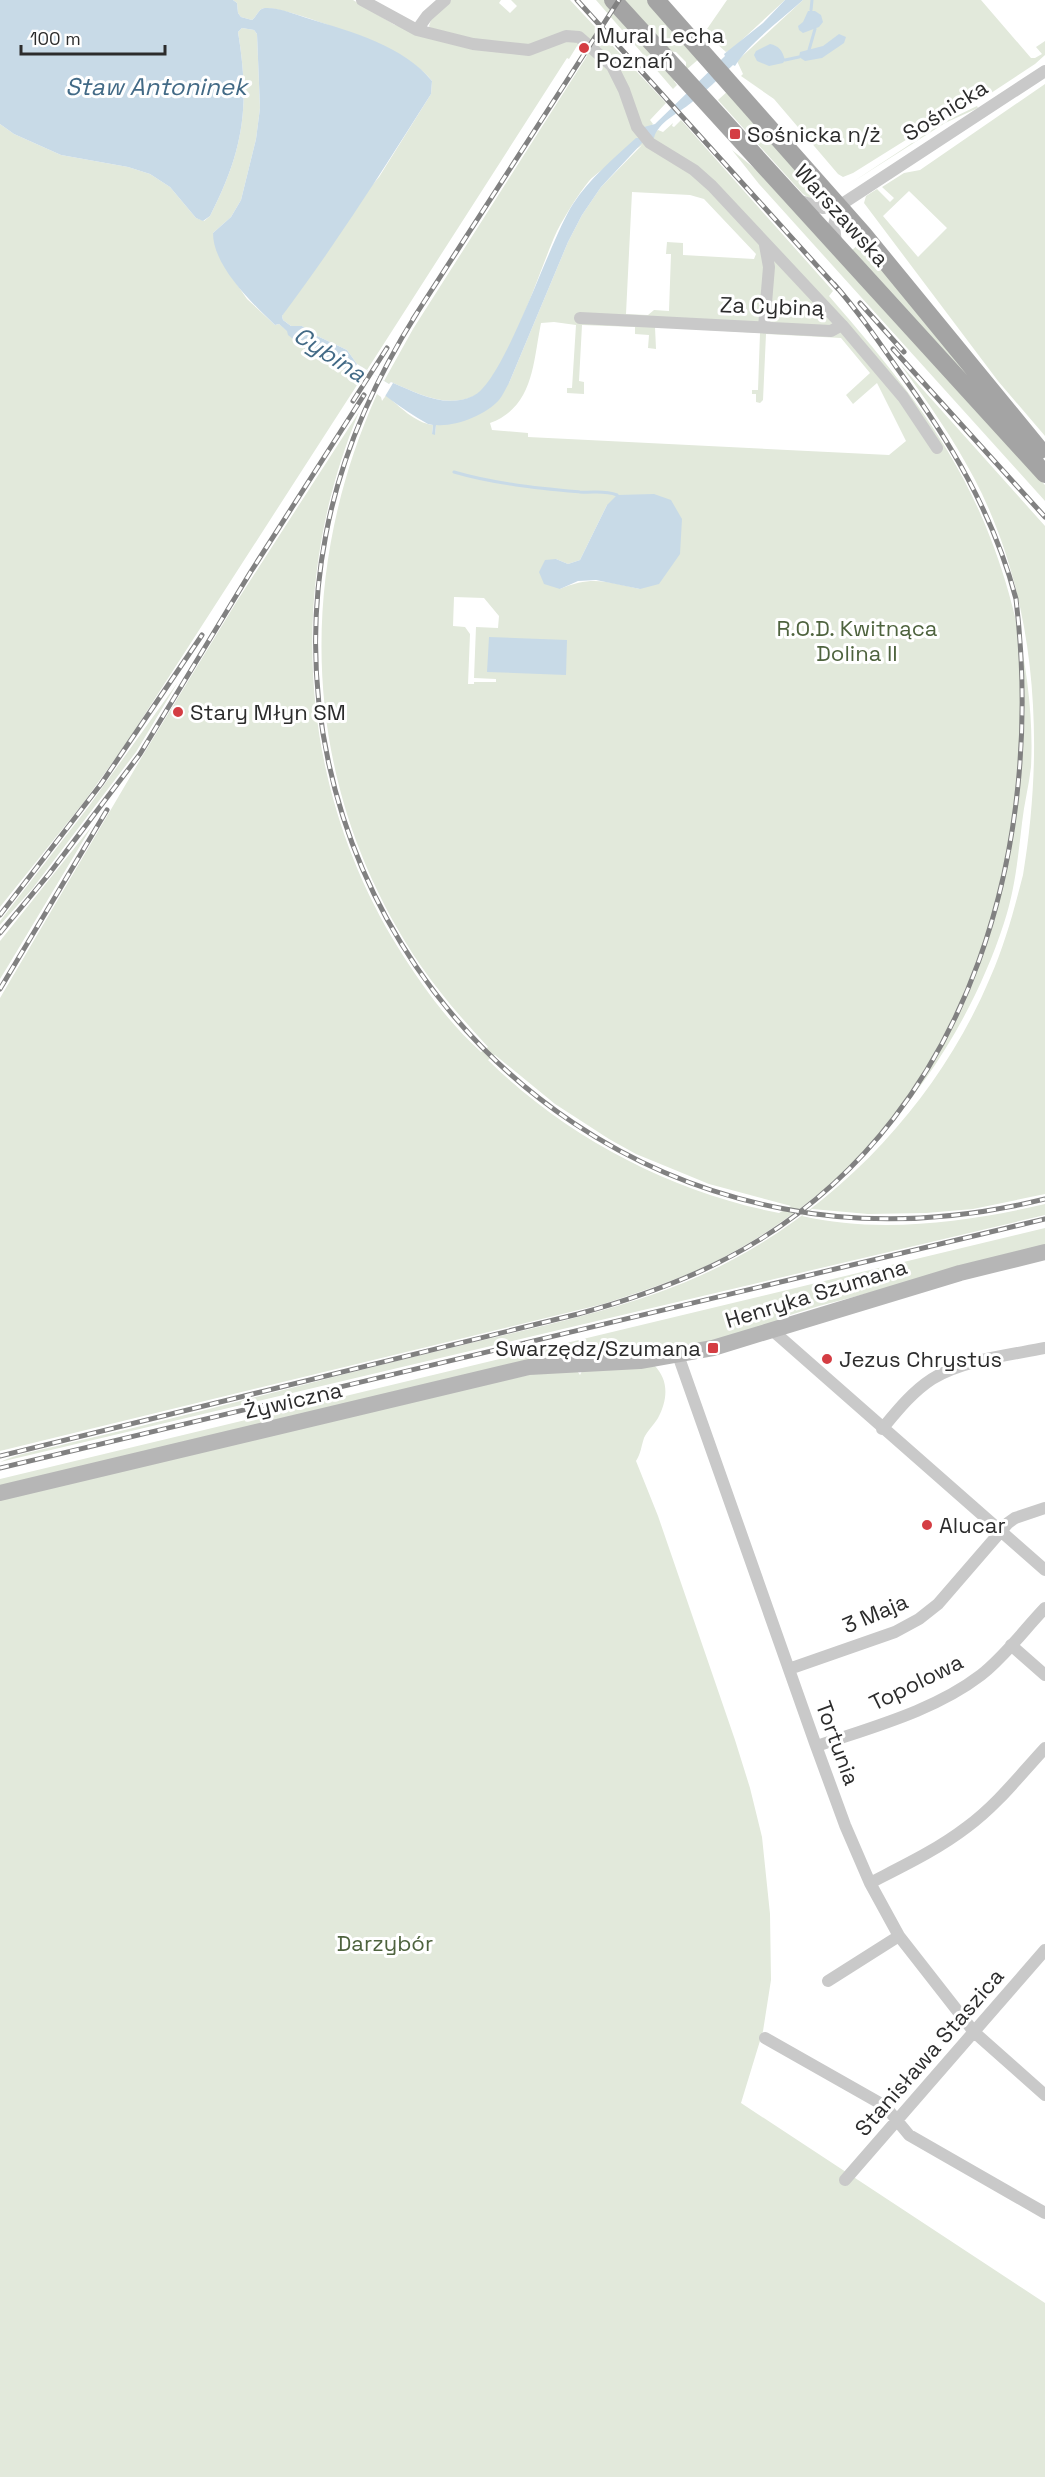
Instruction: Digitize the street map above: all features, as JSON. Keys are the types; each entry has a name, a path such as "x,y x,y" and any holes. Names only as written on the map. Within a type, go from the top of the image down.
{"main road":[{"name":"Warszawska","path":"613,0 836,244 992,405"},
{"name":"Warszawska","path":"656,0 839,206 992,405"},
{"path":"992,405 1045,456"},
{"path":"992,405 1045,474"}],"street":[{"path":"362,0 417,30 473,44 529,50 566,36 579,37 612,66 624,90 637,127 650,142 694,170 842,325"},
{"path":"417,30 427,16 446,0"},
{"name":"Sośnicka","path":"839,206 1045,72"},
{"path":"794,198 818,207 839,206 834,225 836,244"},
{"path":"764,327 769,267 765,244"},
{"name":"Za Cybiną","path":"580,318 831,331 842,325 903,397 937,448"},
{"name":"Henryka Szumana","path":"598,1364 678,1355 772,1330 960,1273 1045,1252"},
{"path":"772,1330 1045,1570"},
{"path":"882,1429 920,1388 943,1373 961,1366 1045,1348"},
{"name":"Tortunia","path":"678,1355 845,1825 870,1883 899,1936 974,2032 1045,2095"},
{"name":"Żywiczna","path":"0,1493 510,1371 542,1366 598,1364"},
{"name":"3 Maja","path":"789,1669 908,1627 938,1604 1000,1531 1015,1518 1045,1508"},
{"name":"Topolowa","path":"817,1746 898,1718 954,1692 997,1662 1045,1608"},
{"path":"1011,1646 1045,1675"},
{"path":"870,1883 945,1843 967,1828 1012,1785 1045,1748"},
{"path":"828,1981 899,1936"},
{"name":"Stanisława Staszica","path":"845,2180 1045,1950"},
{"path":"765,2038 885,2106 909,2135 1045,2213"}],"green space":[{"name":"R.O.D. Kwitnąca Dolina II","path":"233,0 353,0 395,25 431,30 429,26 432,17 451,0 501,0 499,3 510,13 517,6 511,0 570,0 666,103 650,120 653,124 650,127 655,132 658,130 663,132 673,123 674,127 681,120 833,291 829,296 877,352 920,409 959,470 975,503 1000,564 1016,620 1027,679 1031,767 1016,873 1004,923 983,978 957,1030 925,1079 889,1125 848,1168 804,1206 755,1239 704,1267 603,1304 0,1451 0,998 237,601 359,412 336,479 320,547 313,616 314,685 323,754 340,821 365,887 399,949 427,990 458,1029 481,1052 488,1047 453,1008 421,966 382,900 352,830 333,759 323,686 322,612 331,539 350,466 377,394 382,401 386,395 414,418 433,425 432,434 435,434 436,425 450,423 509,383 568,242 582,215 601,187 642,145 594,176 572,205 557,231 510,347 486,386 474,396 453,401 432,398 391,382 389,385 384,381 413,329 587,56 577,46 569,59 567,58 367,370 357,364 347,350 313,334 302,326 291,326 283,320 282,316 328,237 379,177 431,94 432,81 409,61 367,40 308,18 275,9 263,8 252,20 241,17 237,3","holes":["632,192 690,195 704,199 756,254 754,259 683,255 683,243 667,242 666,254 671,254 669,311 654,310 648,315 626,314","541,323 576,325 572,388 567,388 567,393 584,394 584,382 579,381 582,325 635,327 635,334 649,335 648,348 656,349 655,327 760,333 758,390 752,390 752,394 756,394 756,402 760,403 763,400 766,334 841,338 870,373 846,395 853,404 877,383 906,441 889,455 528,437 528,433 492,430 490,423 504,416 515,406 529,382","607,505 640,589 600,581 582,582 560,589 556,559 568,564 580,560","454,597 484,598 499,616 498,628 476,627 474,678 496,679 496,682 468,684 470,634 465,627 453,626","495,1055 555,1104 636,1154 709,1184 791,1206 779,1213 739,1204 660,1176 586,1137 518,1088 488,1060"]},
{"path":"596,0 606,0 677,78 674,81 677,85 673,89"},
{"path":"621,0 649,0 700,58 686,70 686,62 676,52 667,51"},
{"path":"727,0 785,0 731,50 726,52 716,43 707,29"},
{"path":"803,0 981,0 1031,58 1042,54 1036,47 1045,41 1045,55 988,95 941,118 843,177 774,99 741,76 743,74 737,61"},
{"path":"242,28 254,30 257,34 260,108 256,139 241,200 231,217 213,233 227,270 247,299 275,325 279,324 335,368 351,372 349,376 359,382 125,745 84,802 0,907 0,124 14,134 61,155 128,167 150,174 170,187 196,218 204,221 210,216 221,192 237,148 243,105 242,58 238,32"},
{"path":"1045,84 1045,436 998,381 864,203 866,196 877,189 890,202 894,198 882,187 904,173 920,170","holes":["909,191 947,228 918,257 883,216"]},
{"path":"729,90 831,204 810,199 802,193 718,100"},
{"path":"977,106 978,108 945,123 851,183 944,122"},
{"path":"732,150 759,172 854,273 1045,485 1045,501 759,184"},
{"path":"862,241 997,409 850,252"},
{"path":"900,364 1045,526 1045,1194 973,1209 868,1214 812,1209 802,1216 862,1224 924,1224 986,1216 1045,1204 1045,1215 0,1462 24,1454 576,1318 657,1293 711,1271 763,1242 811,1209 856,1170 897,1127 933,1080 964,1030 990,978 1005,940 1023,875 1030,825 1034,723 1023,622 1011,572 995,524 974,478 957,449"},
{"path":"178,682 136,752 33,888 0,925 0,921 89,806"},
{"path":"92,826 8,966 0,979 0,941"},
{"path":"1045,1228 1045,1247 819,1306 790,1315 790,1320 691,1348 581,1360 0,1489 0,1479"},
{"name":"Darzybór","path":"573,1365 580,1375 582,1371 654,1365 664,1383 664,1404 656,1421 645,1435 636,1461 658,1516 735,1740 762,1837 770,1914 771,1980 763,2031 741,2103 1045,2303 1045,2477 0,2477 0,1493"}],"water":[{"name":"Staw Antoninek","path":"0,0 233,0 237,3 241,17 252,20 263,8 288,12 376,42 407,58 420,69 432,81 431,94 377,179 282,316 283,320 291,326 302,326 313,334 347,350 357,364 389,384 391,382 431,398 452,401 473,396 485,386 498,366 526,309 563,222 587,186 602,169 636,138 639,138 644,127 655,124 725,56 724,54 763,23 785,0 803,0 757,40 735,66 733,65 697,98 664,123 654,138 649,136 601,187 582,215 568,242 509,383 500,398 486,411 470,419 436,425 435,435 432,434 433,425 408,412 351,372 334,367 322,360 288,335 279,324 275,325 235,283 219,258 213,233 231,217 241,200 256,139 260,108 257,34 254,30 242,28 238,32 243,82 241,127 230,170 210,216 203,221 196,218 170,187 150,174 128,167 61,155 14,134 0,124"},
{"path":"808,11 815,11 821,15 823,22 819,27 803,33 798,26 803,22"},
{"path":"839,34 846,37 844,43 822,58 805,61 799,57 800,52 823,46"},
{"path":"770,44 781,51 785,60 783,63 769,66 757,61 754,55 756,51"},
{"path":"654,494 671,500 682,519 680,554 659,584 640,589 596,580 578,581 560,589 544,584 539,572 545,560 556,559 568,564 580,560 607,505 617,495"},
{"path":"489,637 567,640 566,675 487,672"}],"pier":[{"path":"357,364 389,384 393,383 384,398 350,375"}],"waterway":[{"path":"811,10 812,0"},
{"path":"809,50 815,29"},
{"path":"785,60 799,57"},
{"path":"454,472 517,485 617,495"}],"railway":[{"path":"577,0 838,289"},
{"path":"413,319 619,0"},
{"path":"0,1456 578,1314 671,1284 738,1253 833,1185 894,1118 942,1044 979,961 1004,874 1018,784 1022,691 1016,599 995,536 951,450 916,395 834,284"},
{"path":"860,303 904,352"},
{"path":"417,313 373,392 340,476 326,534 316,650 329,763 363,869 416,966 487,1052 573,1123 673,1176 785,1209 850,1218 948,1216 1045,1199"},
{"path":"353,401 387,348"},
{"path":"893,349 1045,517"},
{"path":"0,933 49,874 140,754 250,573 364,395"},
{"path":"0,915 101,784 202,635"},
{"path":"0,989 107,810"},
{"path":"0,1468 1045,1219"}],"place":[{"name":"Mural Lecha Poznań","path":"584,48"},
{"name":"Sośnicka n/ż","path":"735,134"},
{"name":"Stary Młyn SM","path":"178,712"},
{"name":"Swarzędz/Szumana","path":"713,1348"},
{"name":"Jezus Chrystus","path":"827,1359"},
{"name":"Alucar","path":"927,1525"}],"water label":[{"name":"Cybina","path":"330,354"}]}
